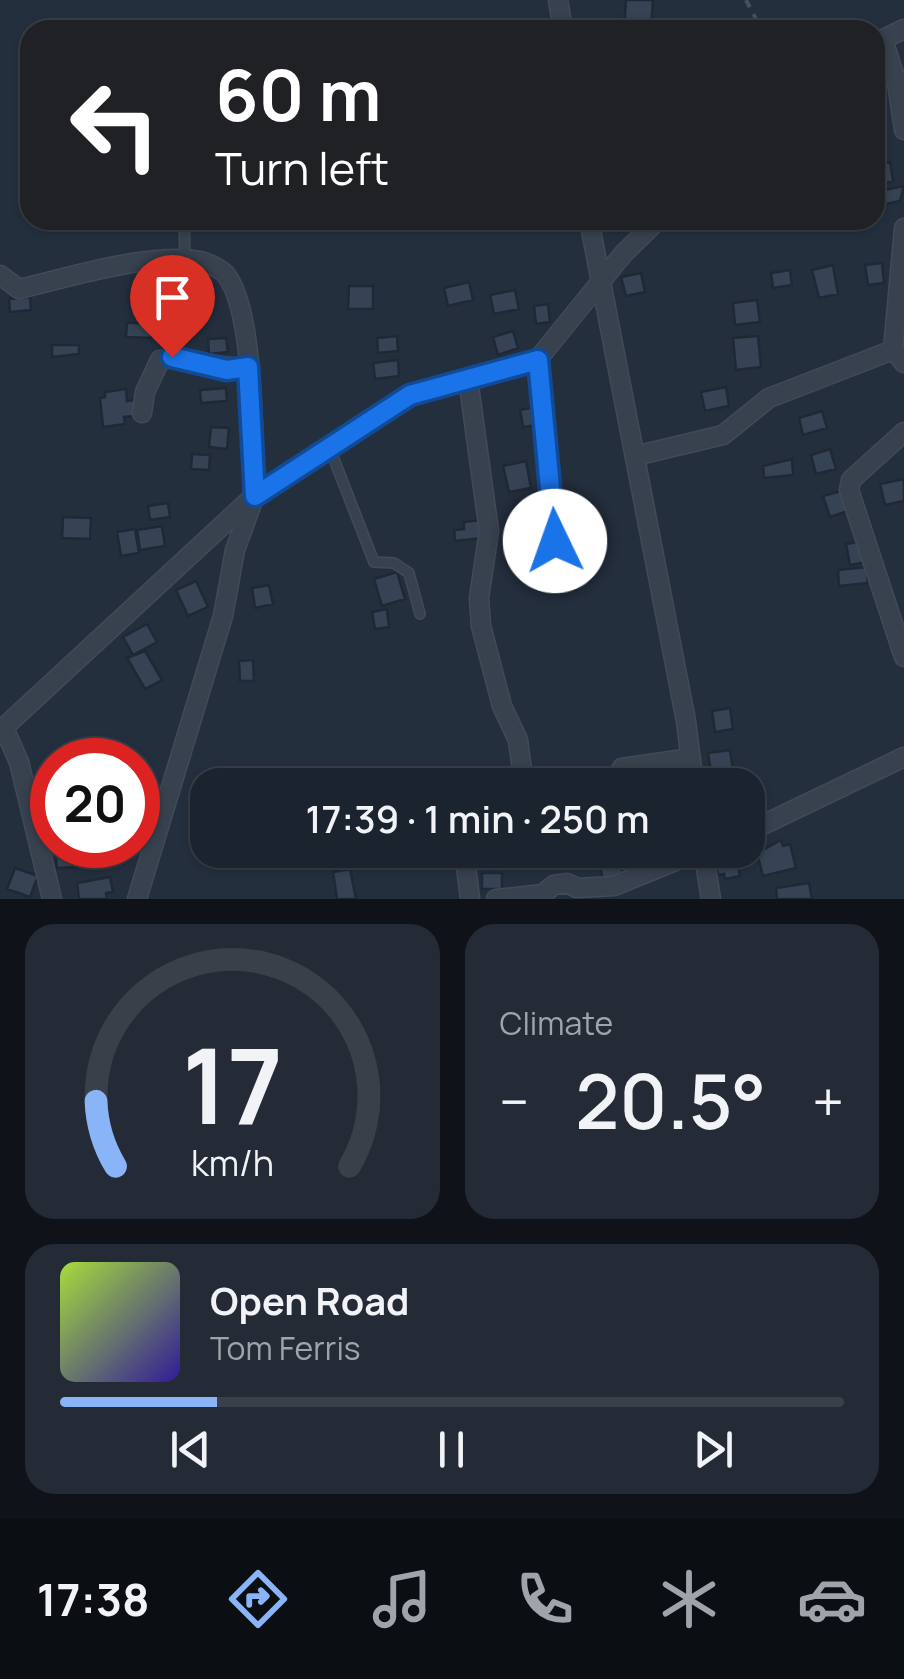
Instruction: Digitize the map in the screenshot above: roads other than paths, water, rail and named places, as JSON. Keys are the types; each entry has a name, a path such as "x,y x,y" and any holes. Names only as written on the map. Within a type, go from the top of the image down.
{"street":[{"path":"885,55 897,83 904,130"},
{"path":"634,456 723,435 769,398 898,357 904,228"},
{"path":"590,230 692,768"},
{"path":"52,899 19,762 2,730 84,649 255,496 410,395 538,360 598,284 649,230"},
{"path":"0,275 19,289 156,261 203,261 226,273 238,302 248,367 255,496 235,550 223,616 138,899"},
{"path":"142,413 160,360 172,357 227,370 248,367"},
{"path":"468,380 489,531 479,598 481,626 502,706 518,740 522,768"},
{"path":"904,432 851,480 849,490 904,656"},
{"path":"765,824 904,757"},
{"path":"622,768 691,758"},
{"path":"466,868 470,899"},
{"path":"496,899 544,894 554,885 567,883 577,888 614,886 658,868"},
{"path":"706,868 711,899"}],"lane":[{"path":"184,230 185,261"},
{"path":"538,360 554,510 555,572"},
{"path":"330,449 374,562 394,563 409,573 420,614"}]}
